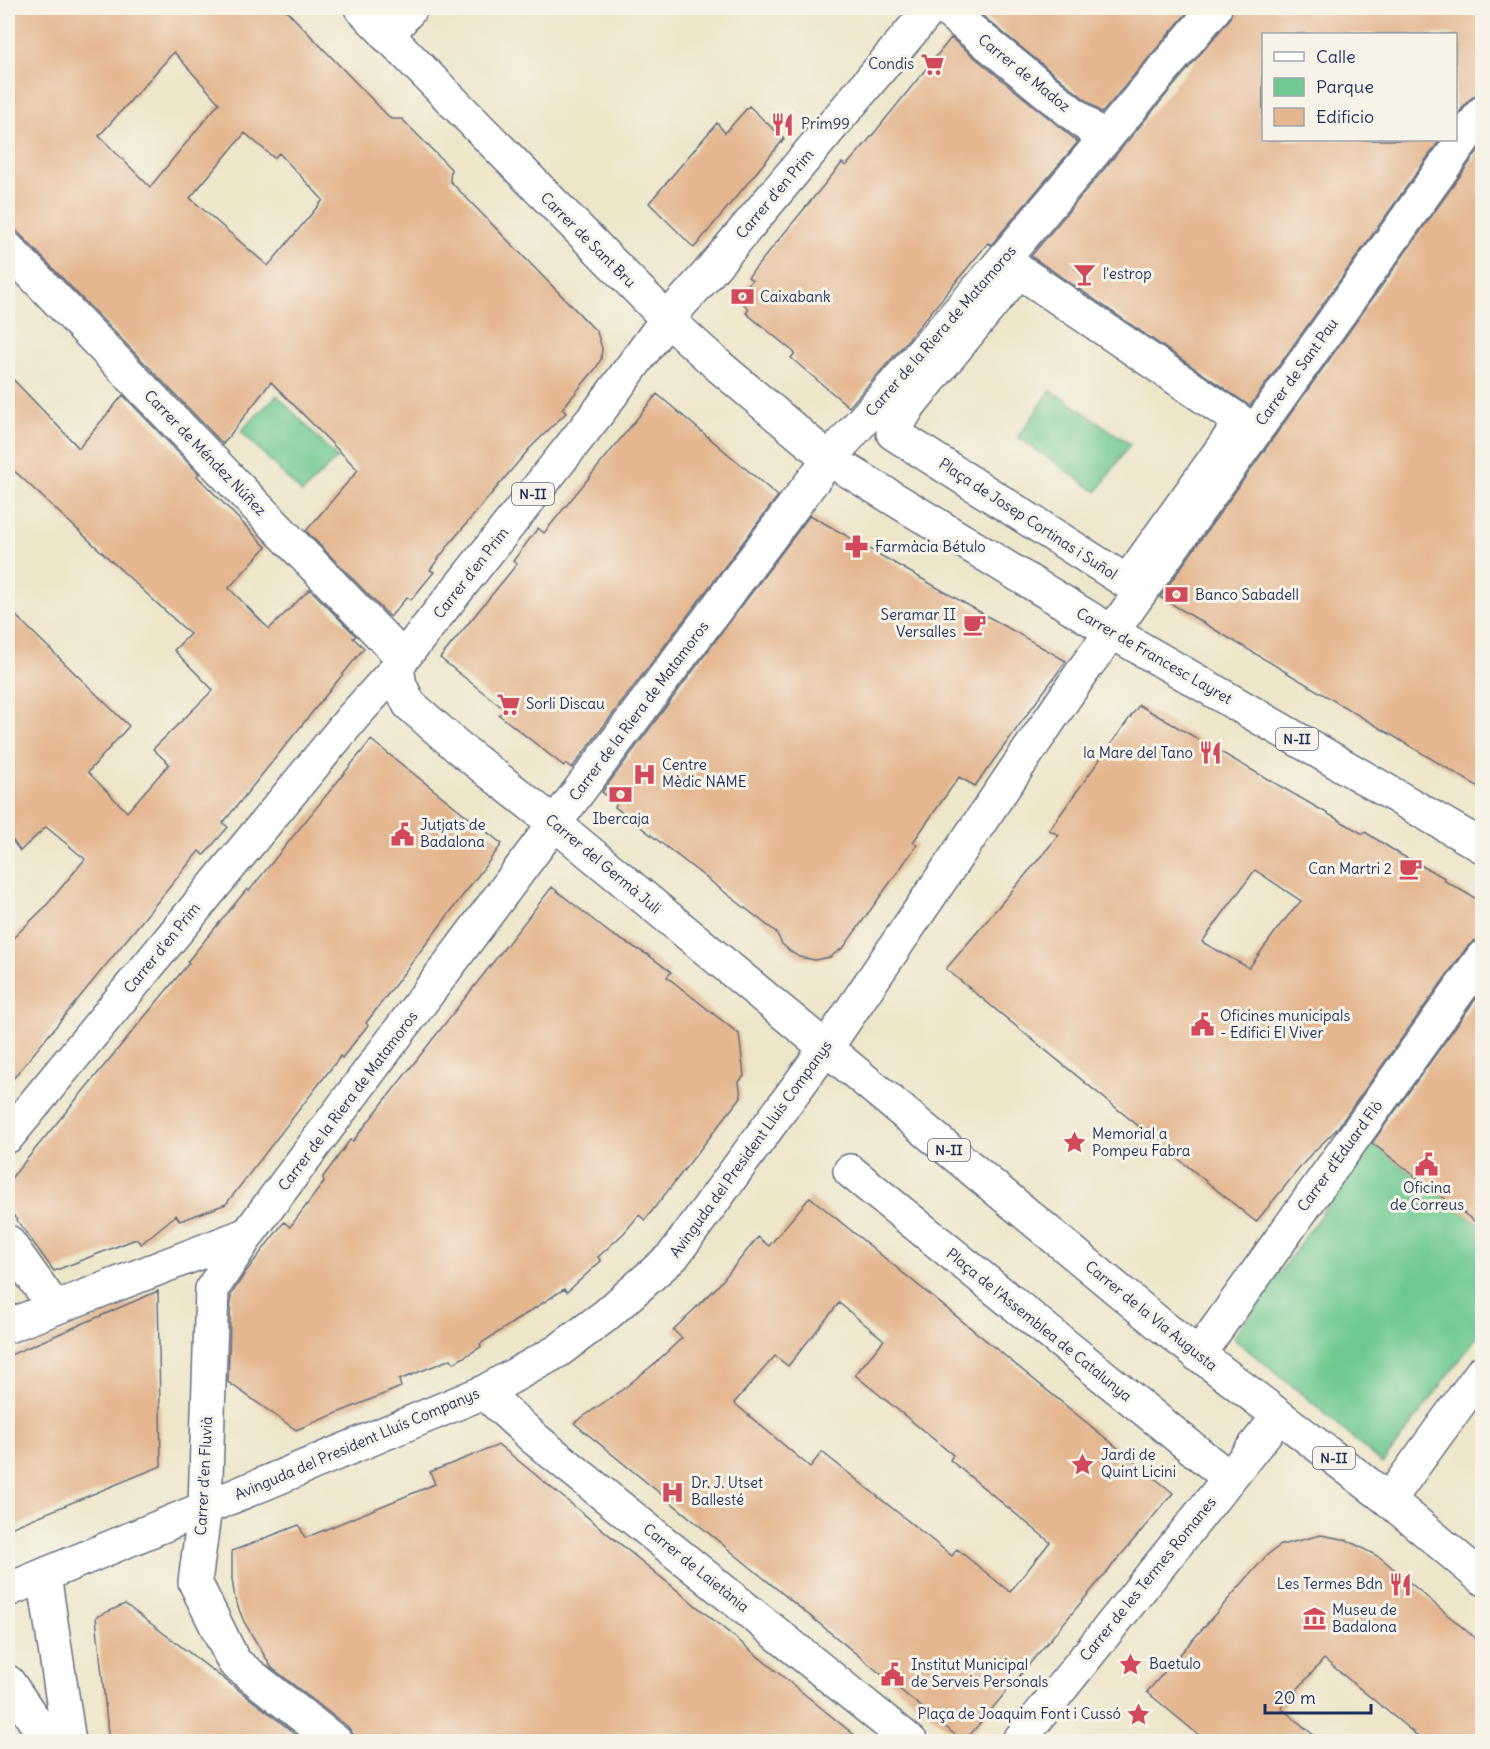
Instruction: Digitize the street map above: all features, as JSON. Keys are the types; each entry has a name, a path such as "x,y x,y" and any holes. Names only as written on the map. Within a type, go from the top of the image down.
{"street":[{"name":"Carrer de Sant Bru","path":"361,8 667,319 829,459"},
{"path":"387,36 411,8"},
{"name":"Carrer d'en Prim","path":"8,1136 352,717 400,663 600,410 667,319 718,262 931,8"},
{"name":"Carrer de Madoz","path":"944,8 1103,138"},
{"name":"Carrer de la Riera de Matamoros","path":"248,1234 829,459 986,280 1103,138 1215,8"},
{"name":"Carrer de Sant Pau","path":"1112,632 1220,464 1482,113"},
{"name":"Carrer de Méndez Núñez","path":"8,249 400,663"},
{"name":"Plaça de Josep Cortinas i Suñol","path":"1019,272 1241,422 1220,464 1127,582 893,433 910,404 1019,272"},
{"name":"Carrer de Francesc Layret","path":"829,459 1112,632 1482,846"},
{"name":"Avinguda del President Lluís Companys","path":"8,1590 484,1392 558,1350 605,1316 673,1256 826,1048 1087,665 1112,632"},
{"name":"Carrer del Germà Juli","path":"400,663 400,685 409,704 458,747 554,823 826,1048"},
{"name":"Carrer d'Eduard Flò","path":"1198,1355 1482,958"},
{"name":"Carrer de la Via Augusta","path":"826,1048 1198,1355 1389,1500 1482,1578"},
{"name":"Plaça de l'Assemblea de Catalunya","path":"850,1171 1229,1478"},
{"path":"8,1326 248,1234"},
{"name":"Carrer d'en Fluvià","path":"248,1234 212,1289 205,1507 195,1582 234,1662 336,1742"},
{"path":"8,1242 55,1308"},
{"path":"8,1265 25,1289 20,1304 8,1309"},
{"path":"1389,1500 1482,1372"},
{"name":"Carrer de Laietània","path":"484,1392 535,1439 911,1742"},
{"name":"Carrer de les Termes Romanes","path":"1018,1742 1279,1416"},
{"path":"44,1575 69,1742"},
{"path":"8,1682 49,1742"}],"green space":[{"path":"1051,390 1130,444 1097,492 1018,437"},
{"path":"277,395 337,458 302,493 241,431"},
{"path":"1372,1143 1482,1227 1482,1330 1382,1464 1307,1398 1233,1338"}],"building":[{"path":"8,8 284,8 391,119 402,119 451,169 450,181 597,332 602,348 601,359 562,409 566,413 530,448 451,542 430,570 434,572 411,600 407,597 390,617 306,531 358,470 271,382 223,444 8,222","holes":["174,52 219,103 150,187 99,136","245,133 274,158 279,153 323,200 268,266 190,198"]},
{"path":"975,8 1191,8 1102,113"},
{"path":"1233,8 1468,8 1482,17 1482,94 1474,96 1457,115 1457,33 1262,33 1262,141 1439,141 1250,406 1031,256 1229,20"},
{"path":"951,38 1078,142 991,245 988,243 849,407 791,358 795,353 746,313 749,309 737,298 752,280 748,277 842,163 846,166 866,143"},
{"path":"749,106 784,139 694,248 649,203 717,123 725,133"},
{"path":"1482,145 1482,789 1160,597"},
{"path":"8,374 79,448 123,395 266,547 229,588 269,629 310,589 356,636 353,638 364,648 223,823 228,827 204,855 199,851 8,1085 8,943 45,907 85,859 46,827 20,851 8,834 8,608 129,726 88,772 127,812 169,764 153,749 213,690 174,650 190,634 8,465"},
{"path":"657,394 778,496 572,768 566,764 564,766 499,715 504,709 440,658 517,564 513,561 538,528 544,533"},
{"path":"810,515 1066,661 975,786 959,777 913,842 917,845 844,947 830,957 815,960 799,957 790,951 782,944 776,932 615,807 617,804 602,792"},
{"path":"1139,705 1363,834 1365,832 1482,902 1482,939 1474,941 1467,947 1336,1130 1311,1154 1256,1222 946,969 1059,835 1049,830","holes":["1255,870 1301,901 1249,968 1202,942"]},
{"path":"371,740 502,844 366,1023 368,1025 342,1058 340,1056 226,1204 180,1221 176,1215 141,1244 136,1239 54,1271 8,1208 8,1182"},
{"path":"552,887 611,934 648,955 671,972 667,977 739,1034 744,1076 739,1082 741,1097 645,1220 639,1215 624,1233 598,1257 601,1261 567,1292 564,1289 454,1363 451,1359 399,1380 401,1387 296,1430 228,1382 231,1295 284,1222 290,1227 324,1182 323,1177 350,1140 353,1141"},
{"path":"1482,990 1482,1227 1372,1143"},
{"path":"810,1197 1173,1493 964,1742 574,1423 622,1390 682,1338 673,1330 718,1286 758,1237 769,1246","holes":["839,1303 884,1340 855,1375 953,1455 950,1460 1050,1542 1010,1592 957,1549 952,1556 822,1452 810,1467 734,1403 775,1356 788,1366"]},
{"path":"158,1291 161,1466 8,1529 8,1356"},
{"path":"499,1445 863,1742 354,1742 353,1734 348,1727 272,1668 244,1622 235,1599 232,1551 299,1525 305,1538 435,1484 430,1472"},
{"path":"1321,1535 1347,1540 1381,1558 1482,1644 1482,1742 1425,1742 1324,1659 1281,1708 1322,1742 1207,1742 1147,1692 1267,1555 1281,1545"},
{"path":"125,1604 305,1742 109,1742 96,1617"}],"place":[{"name":"Condis","path":"932,64"},
{"name":"Prim99","path":"783,124"},
{"name":"l'estrop","path":"1085,274"},
{"name":"Caixabank","path":"742,297"},
{"name":"Farmàcia Bétulo","path":"857,547"},
{"name":"Banco Sabadell","path":"1177,595"},
{"name":"Seramar II Versalles","path":"974,624"},
{"name":"Sorli Discau","path":"508,704"},
{"name":"la Mare del Tano","path":"1211,753"},
{"name":"Centre Mèdic NAME","path":"644,774"},
{"name":"Ibercaja","path":"621,795"},
{"name":"Jutjats de Badalona","path":"402,834"},
{"name":"Can Martri 2","path":"1410,869"},
{"name":"Oficines municipals - Edifici El Viver","path":"1202,1025"},
{"name":"Memorial a Pompeu Fabra","path":"1074,1143"},
{"name":"Oficina de Correus","path":"1427,1164"},
{"name":"Jardi de Quint Licini","path":"1083,1464"},
{"name":"Dr. J. Utset Ballesté","path":"673,1492"},
{"name":"Les Termes Bdn","path":"1401,1584"},
{"name":"Museu de Badalona","path":"1314,1619"},
{"name":"Baetulo","path":"1131,1664"},
{"name":"Institut Municipal de Serveis Personals","path":"893,1674"},
{"name":"Plaça de Joaquim Font i Cussó","path":"1139,1714"}]}
